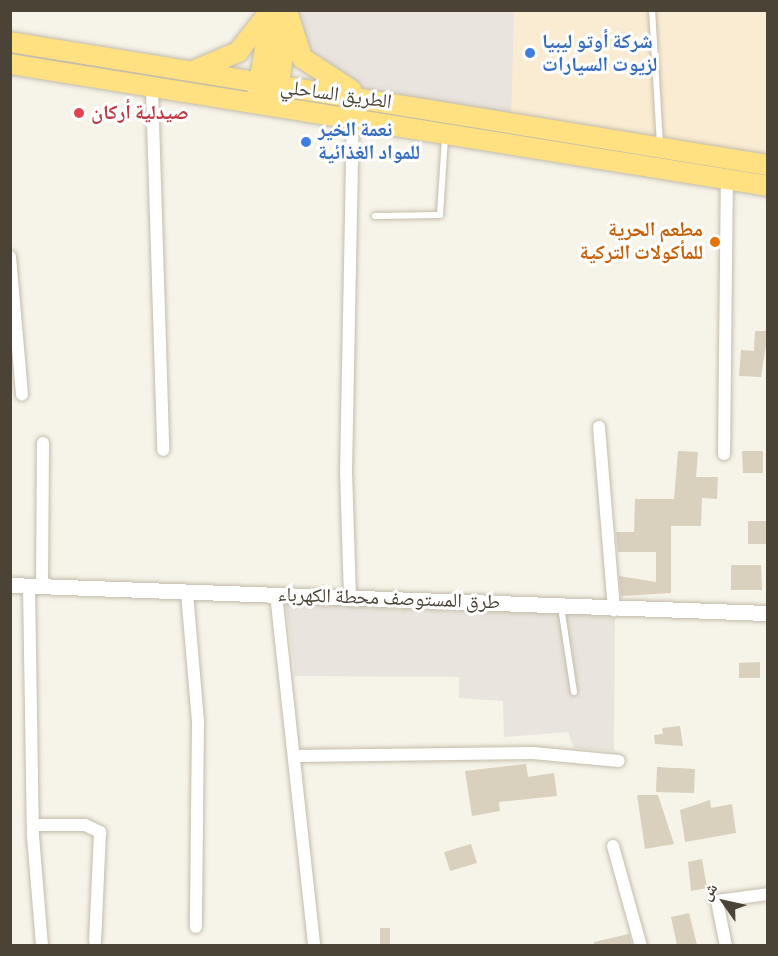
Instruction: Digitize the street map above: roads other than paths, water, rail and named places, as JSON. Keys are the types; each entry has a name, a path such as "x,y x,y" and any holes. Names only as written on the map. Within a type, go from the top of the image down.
{"highway":[{"path":"189,72 238,52 280,11"},
{"path":"255,108 259,83 280,11"},
{"path":"276,111 279,87 280,11"},
{"path":"280,11 308,64 364,98"},
{"name":"الطريق الساحلي","path":"10,42 768,165"},
{"name":"الطريق الساحلي","path":"10,64 255,108 445,134 768,186"}],"street":[{"path":"152,90 163,450"},
{"path":"350,598 346,473 353,121"},
{"path":"724,454 727,179"},
{"path":"10,257 22,394"},
{"path":"599,427 614,610"},
{"path":"42,945 33,825 35,587 43,443"},
{"name":"طرق المستوصف محطة الكهرباء","path":"10,585 187,593 276,594 614,610 768,613"},
{"path":"187,593 198,721 196,927"},
{"path":"276,594 314,945"},
{"path":"295,756 533,753 619,761"},
{"path":"33,825 85,825 100,832 95,941"},
{"path":"614,846 641,945"},
{"path":"726,945 717,901 768,894"}],"lane":[{"path":"652,10 660,146"},
{"path":"375,216 440,215 445,134"},
{"path":"561,606 574,692"}],"place":[{"name":"شركة أوتو ليبيا لزيوت السيارات","path":"530,53"},
{"name":"صيدلية أركان","path":"79,113"},
{"name":"نعمة الخير للمواد الغذائية","path":"306,142"},
{"name":"مطعم الحرية للمأكولات التركية","path":"715,242"}]}
